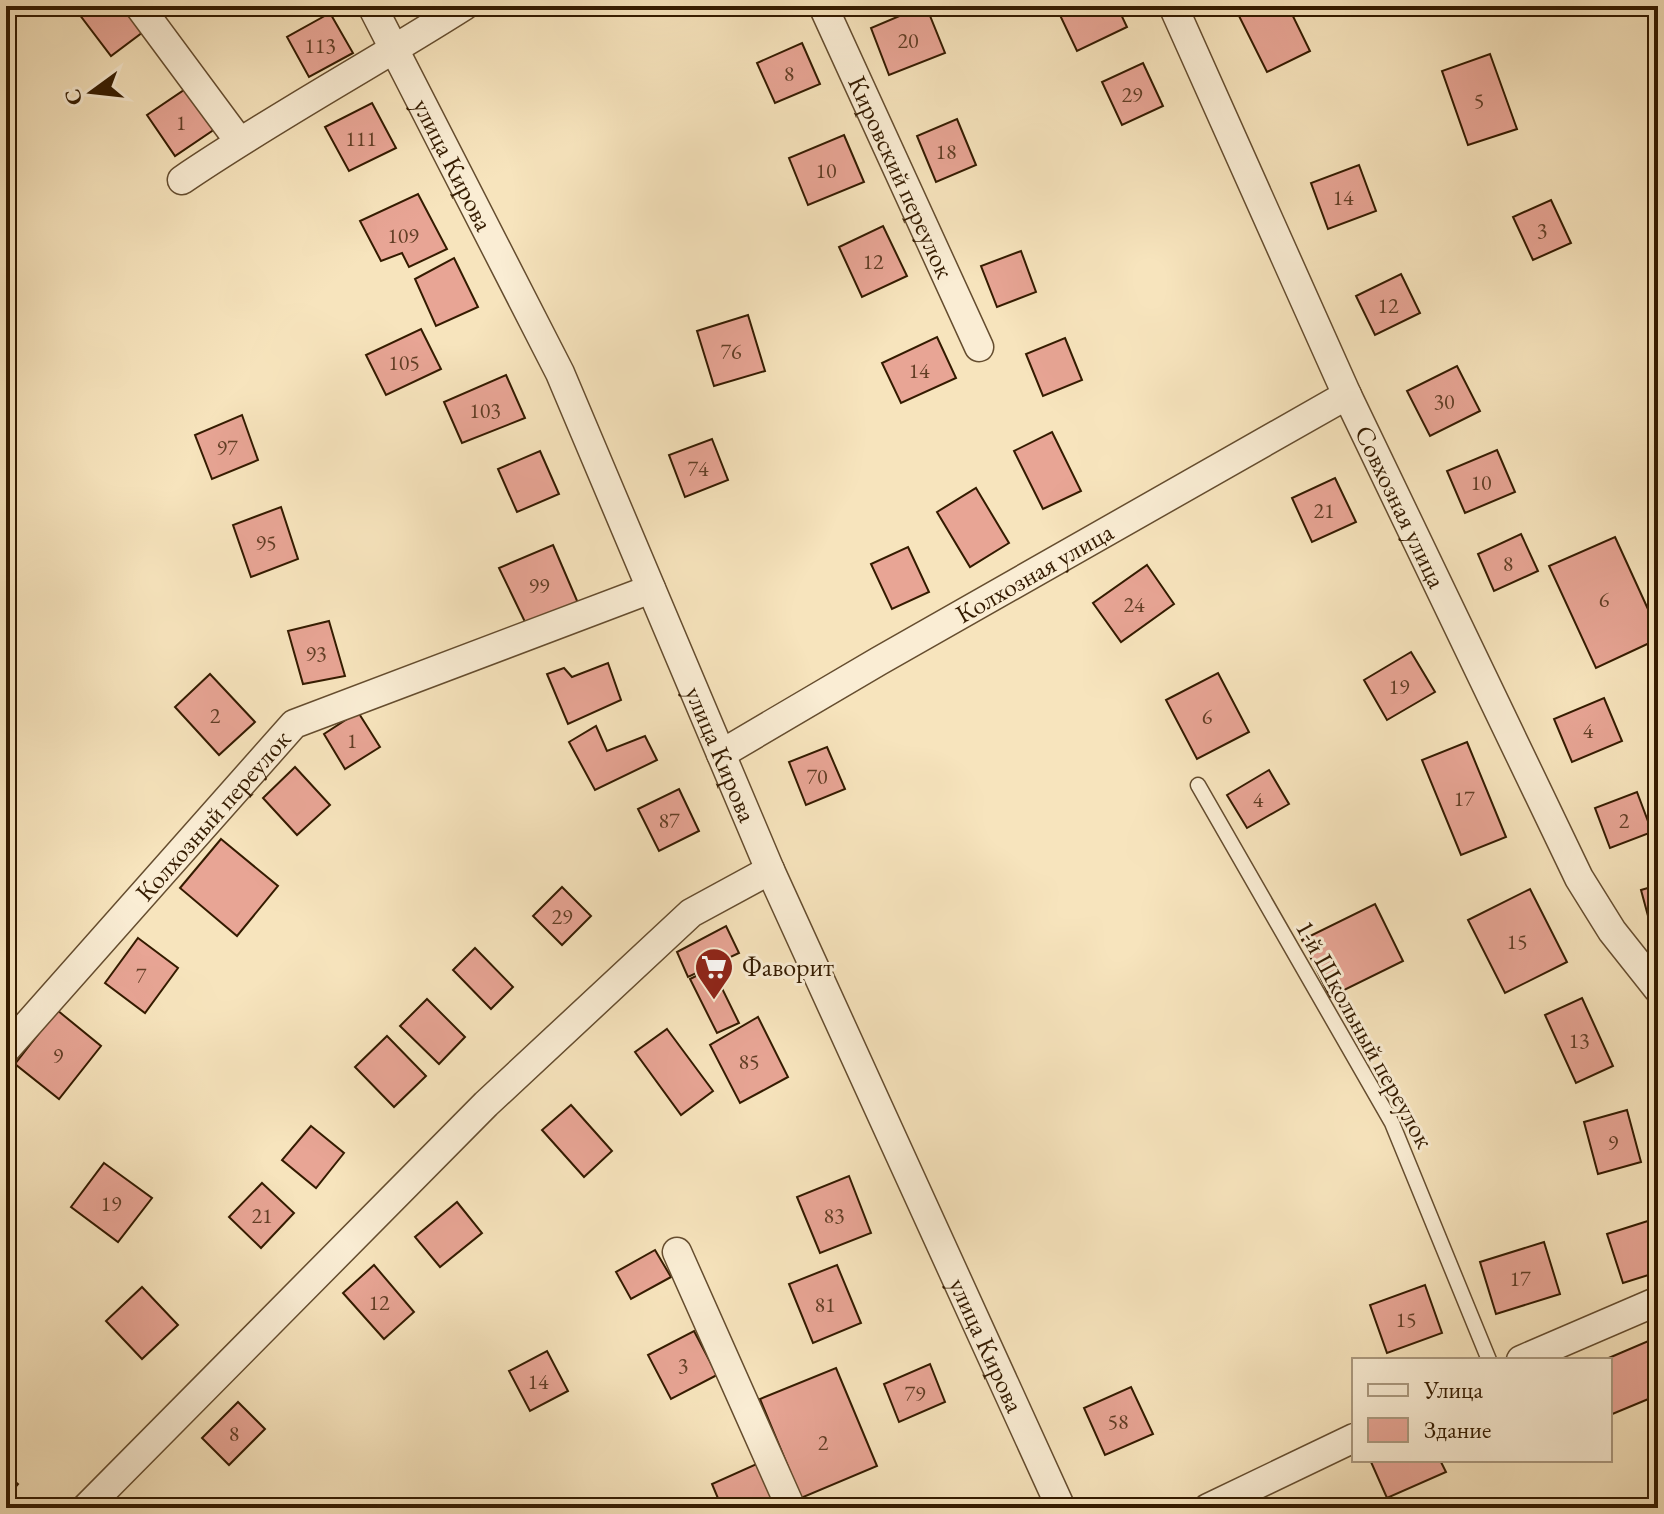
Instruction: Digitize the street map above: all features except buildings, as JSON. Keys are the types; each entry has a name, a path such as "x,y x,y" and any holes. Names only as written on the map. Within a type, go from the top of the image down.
{"street":[{"path":"139,6 239,141"},
{"name":"улица Кирова","path":"372,6 560,373 770,870 1061,1508"},
{"path":"182,180 239,141 464,6"},
{"name":"Кировский переулок","path":"823,6 979,347"},
{"name":"Совхозная улица","path":"1173,6 1347,395 1579,878 1612,931 1658,989"},
{"name":"Колхозная улица","path":"721,754 1347,395"},
{"name":"Колхозный переулок","path":"6,1049 294,724 651,589"},
{"path":"86,1508 486,1104 645,955 691,913 770,870"},
{"path":"677,1252 791,1508"},
{"path":"1526,1358 1658,1301"},
{"path":"1208,1508 1352,1439"}],"lane":[{"name":"1-й Школьный переулок","path":"1198,785 1392,1123 1488,1358"}],"place":[{"name":"Фаворит","path":"714,1001"}]}
